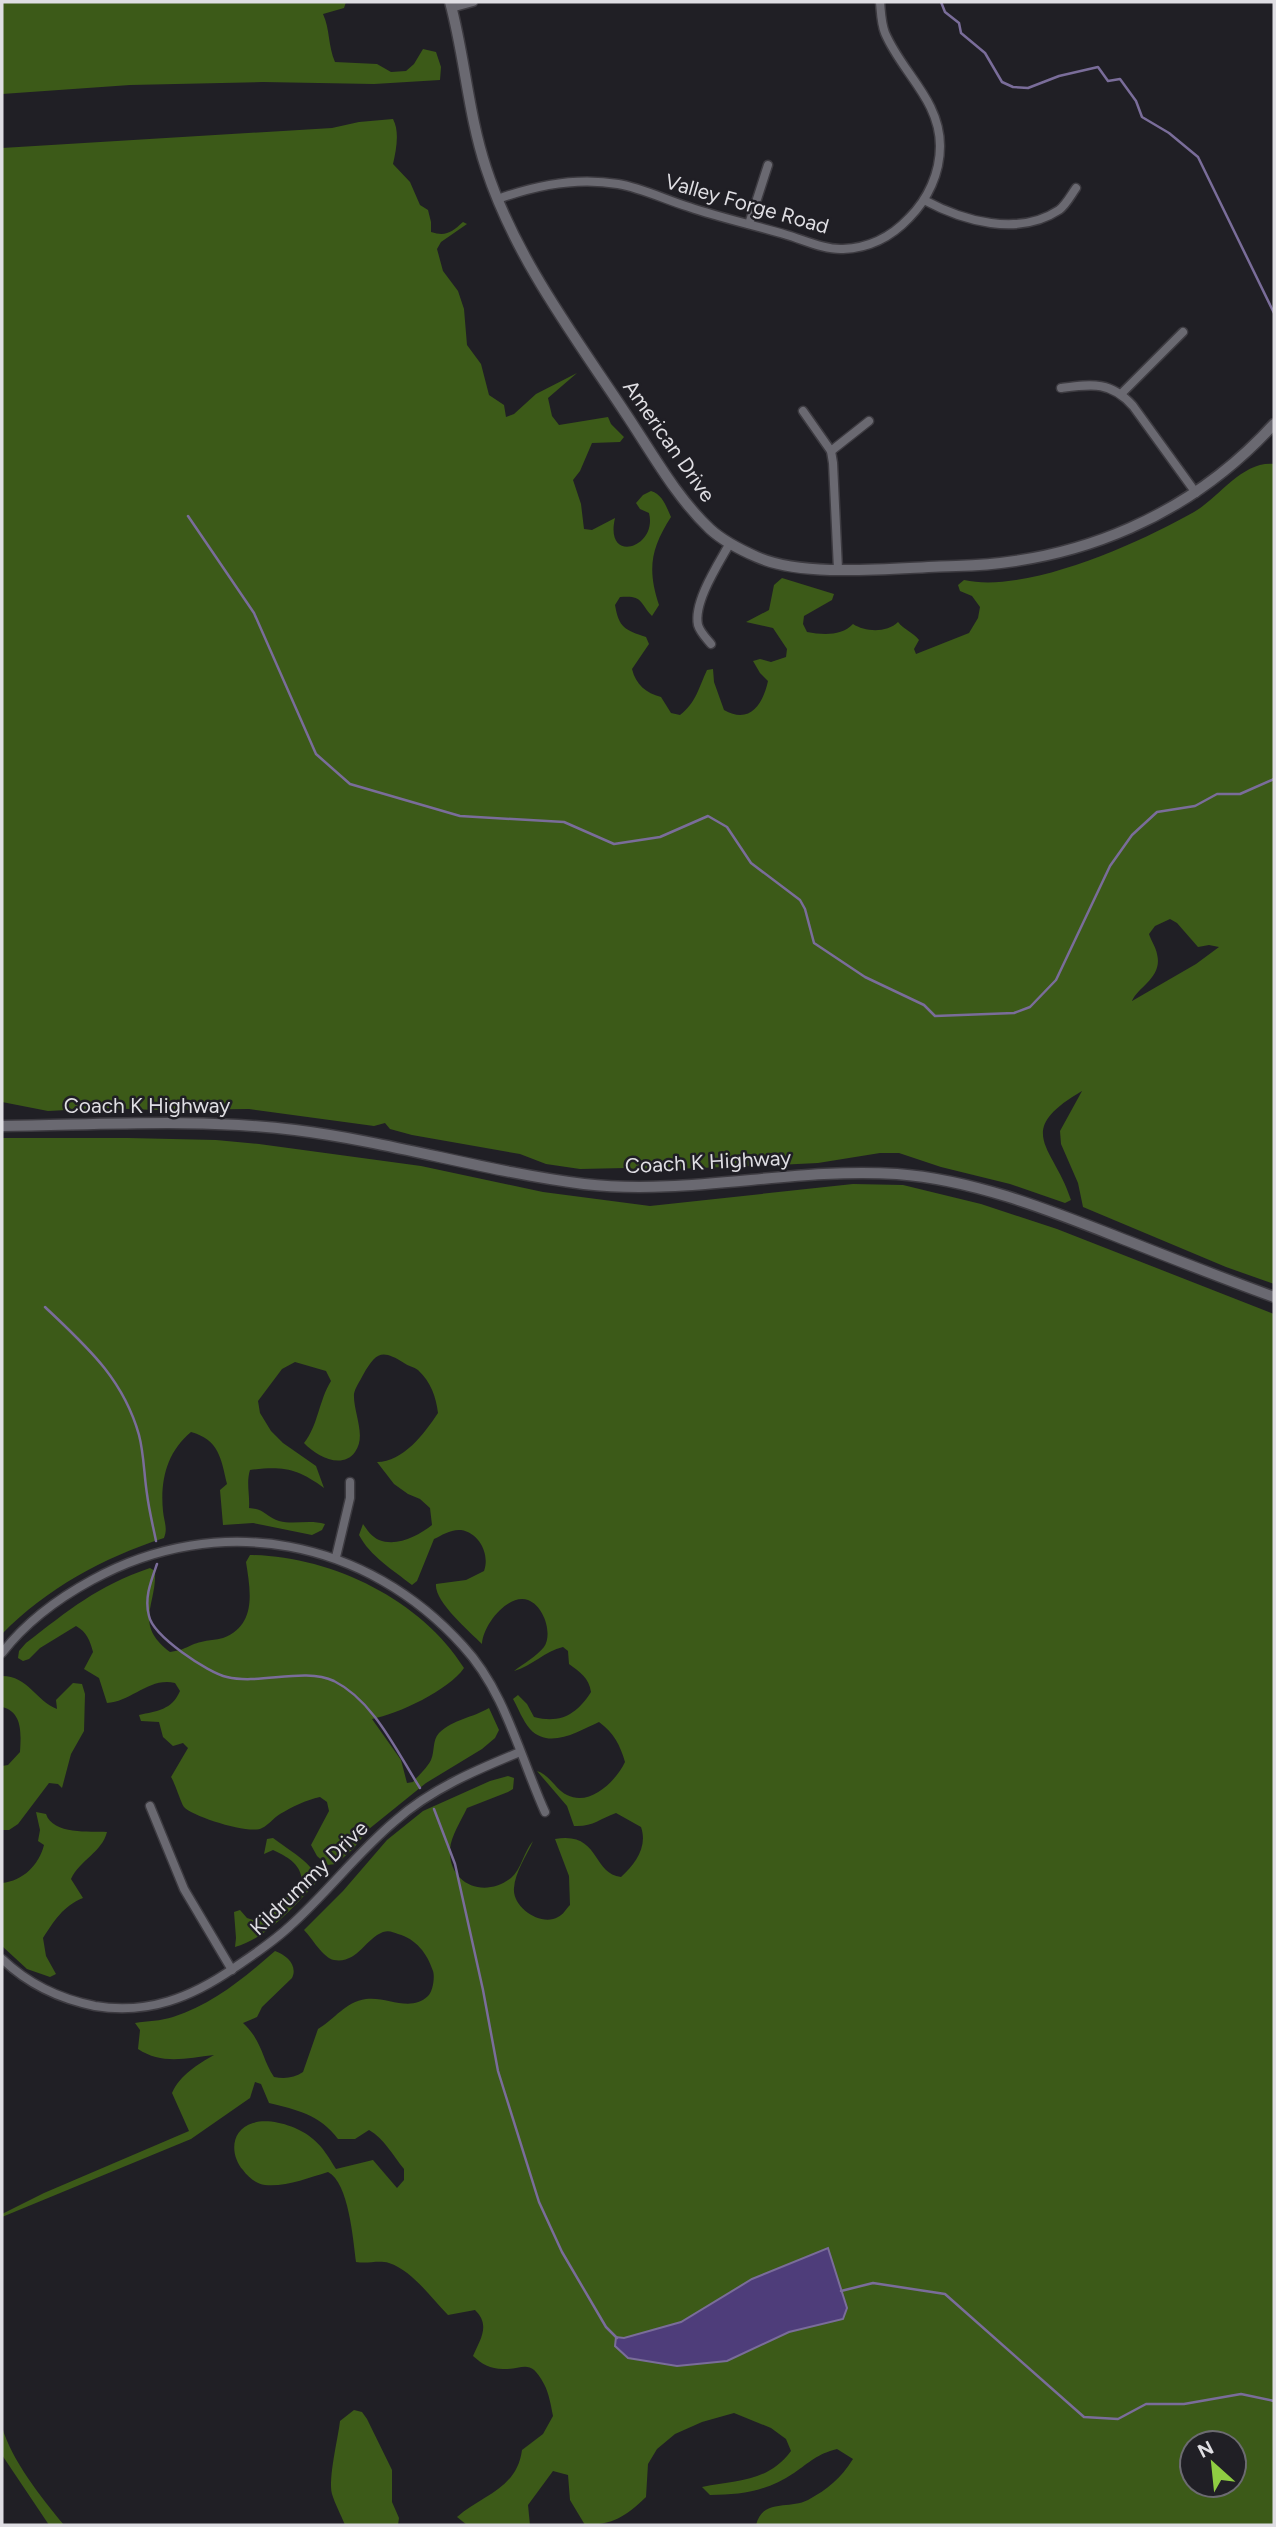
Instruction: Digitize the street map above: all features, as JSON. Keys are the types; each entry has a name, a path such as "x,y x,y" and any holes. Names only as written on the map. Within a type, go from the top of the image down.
{"street":[{"path":"451,5 473,2"},
{"name":"Valley Forge Road","path":"498,199 519,191 550,185 571,182 609,183 632,187 718,217 825,246 851,248 877,241 890,234 915,212 924,200 938,164 940,139 930,104 885,33 880,2"},
{"name":"American Drive","path":"451,5 481,150 498,199 540,283 688,506 710,528 756,557 803,569 838,569 982,565 1031,560 1074,550 1110,538 1156,517 1196,493 1274,424"},
{"path":"749,224 768,165"},
{"path":"924,200 964,219 1004,224 1033,220 1055,212 1062,208 1076,188"},
{"path":"1121,394 1183,332"},
{"path":"1061,388 1100,385 1121,394 1133,406 1196,493"},
{"path":"803,411 831,451 838,569"},
{"path":"831,451 869,421"},
{"path":"711,644 699,629 698,614 703,596 730,543"},
{"name":"Coach K Highway","path":"2,1126 205,1123 264,1127 329,1135 558,1180 613,1186 682,1186 837,1174 896,1174 930,1178 985,1190 1074,1220 1274,1297"},
{"path":"336,1558 350,1498 350,1482"},
{"path":"2,1653 26,1626 69,1593 104,1573 151,1554 199,1544 246,1541 280,1545 336,1558 374,1575 411,1598 465,1647 491,1686 545,1812"},
{"name":"Kildrummy Drive","path":"2,1959 26,1978 56,1995 74,2001 121,2009 180,1999 213,1983 290,1927 378,1836 409,1810 459,1779 520,1752"},
{"path":"150,1805 184,1889 232,1969"}],"green space":[{"path":"2,2 346,2 344,8 323,14 335,62 377,64 391,72 406,71 423,49 436,52 441,67 440,80 374,84 263,82 130,85 2,94"},
{"path":"393,119 397,135 393,164 410,182 420,205 428,210 431,232 445,234 463,222 467,224 441,242 437,249 443,271 458,291 464,309 467,345 481,364 489,395 504,405 506,417 514,414 536,394 577,373 548,398 552,416 559,425 608,417 624,437 620,442 592,443 580,471 573,480 581,504 584,529 592,530 615,518 614,533 617,542 623,546 631,546 646,535 650,525 649,513 640,509 636,503 651,491 666,505 671,517 655,549 652,570 659,605 652,616 637,598 620,597 615,605 624,627 646,637 649,644 632,669 636,680 646,691 661,697 671,713 680,715 690,705 707,670 713,669 714,682 724,710 741,715 754,710 759,704 768,681 753,661 760,659 771,662 786,657 787,649 773,628 746,622 769,610 774,585 782,578 834,594 832,600 804,616 803,624 807,632 838,633 853,624 870,630 882,630 898,622 919,640 914,649 916,654 969,633 978,618 980,607 972,596 960,591 958,585 964,580 1019,580 1082,563 1144,538 1194,512 1252,468 1274,464 1274,1284 1226,1267 1083,1207 1078,1183 1061,1144 1060,1131 1082,1091 1061,1105 1048,1118 1043,1129 1044,1141 1071,1200 1065,1203 1010,1184 941,1167 899,1153 880,1153 818,1163 647,1170 580,1169 546,1164 520,1154 412,1135 390,1129 385,1123 374,1126 249,1109 103,1108 48,1111 2,1102 2,148 332,128","holes":["1170,919 1177,923 1198,947 1219,947 1196,964 1132,1001 1157,969 1156,951 1149,934 1155,926"]},
{"path":"2,1138 216,1140 259,1144 421,1166 543,1192 650,1206 853,1184 903,1185 981,1204 1057,1229 1274,1314 1274,2525 756,2525 759,2517 770,2508 800,2503 822,2492 839,2477 853,2459 837,2449 819,2456 784,2479 764,2488 744,2493 710,2495 702,2487 740,2481 762,2474 772,2469 791,2451 786,2439 771,2428 734,2413 702,2422 675,2434 657,2449 648,2464 646,2497 625,2514 611,2521 585,2525 570,2500 568,2475 553,2471 528,2505 530,2525 467,2525 457,2517 506,2483 519,2463 522,2450 543,2434 553,2416 546,2388 530,2368 494,2368 473,2356 483,2327 475,2310 448,2315 414,2278 398,2267 385,2262 356,2262 345,2200 335,2178 328,2172 281,2185 258,2183 247,2175 236,2157 236,2137 245,2126 268,2121 293,2127 317,2142 336,2169 373,2160 397,2188 404,2180 404,2169 374,2133 369,2130 355,2139 338,2139 315,2118 269,2103 261,2084 255,2082 250,2098 191,2139 2,2217 2,2214 44,2193 189,2131 172,2093 185,2075 214,2055 165,2059 147,2054 138,2049 140,2030 135,2023 188,2012 215,1998 275,1951 284,1955 292,1965 292,1978 262,2007 257,2017 243,2023 258,2043 274,2077 286,2078 303,2072 318,2029 346,2007 366,1999 406,2004 421,2001 428,1996 433,1984 433,1971 428,1958 410,1939 393,1932 383,1932 355,1955 334,1960 322,1952 304,1930 343,1891 387,1840 423,1811 490,1781 508,1776 514,1778 513,1789 467,1808 452,1839 451,1861 461,1879 479,1887 490,1887 501,1884 514,1875 533,1841 514,1888 523,1908 544,1919 560,1916 570,1905 569,1876 555,1839 570,1838 580,1841 605,1869 621,1877 635,1861 643,1841 641,1827 616,1813 591,1824 574,1826 567,1806 537,1771 567,1795 585,1798 609,1784 625,1762 616,1740 599,1722 564,1737 546,1738 530,1729 523,1718 513,1699 518,1695 534,1717 552,1719 574,1711 591,1692 586,1679 569,1664 568,1651 563,1647 514,1671 538,1654 547,1641 547,1628 539,1608 528,1600 520,1599 505,1606 487,1628 482,1644 453,1616 441,1599 436,1584 466,1580 484,1571 486,1558 478,1540 461,1530 450,1531 434,1539 417,1581 412,1585 376,1556 359,1535 363,1524 379,1540 393,1542 414,1536 432,1525 430,1508 394,1484 377,1462 387,1461 404,1452 419,1438 438,1413 432,1390 423,1375 390,1356 376,1357 355,1389 354,1401 360,1439 355,1452 343,1460 322,1456 304,1443 331,1381 326,1371 295,1362 282,1369 258,1401 260,1413 271,1431 283,1443 316,1466 324,1488 306,1476 289,1470 250,1470 249,1508 259,1510 279,1521 325,1524 322,1530 312,1535 253,1523 223,1525 220,1490 227,1484 220,1458 208,1440 191,1432 176,1448 164,1478 164,1538 119,1555 77,1576 19,1617 2,1634"},
{"path":"250,1555 311,1563 371,1586 424,1621 446,1643 464,1668 447,1685 422,1700 372,1719 401,1760 407,1783 413,1782 427,1766 437,1736 451,1725 489,1708 499,1730 495,1738 482,1749 426,1783 369,1829 336,1864 327,1865 317,1856 311,1845 329,1811 327,1802 320,1797 289,1809 256,1830 222,1824 184,1807 171,1777 188,1748 183,1743 173,1746 163,1737 159,1722 141,1721 139,1715 163,1709 173,1702 180,1691 175,1683 157,1683 124,1699 107,1703 99,1678 84,1669 93,1652 88,1637 76,1626 40,1648 29,1659 23,1661 18,1658 19,1651 26,1643 84,1600 114,1583 150,1568 155,1571 155,1583 149,1614 150,1623 159,1642 170,1652 223,1638 234,1632 247,1615 250,1594 246,1562"},
{"path":"2,1676 19,1680 57,1709 56,1700 73,1683 82,1684 85,1694 84,1731 71,1754 62,1788 58,1784 49,1783 18,1824 9,1830 2,1830 2,1766 8,1765 20,1752 20,1731 14,1714 2,1707"},
{"path":"36,1812 46,1814 56,1826 64,1829 107,1832 101,1845 71,1879 83,1898 64,1910 43,1938 46,1956 56,1974 50,1977 27,1969 2,1946 2,1883 17,1879 29,1871 44,1845 38,1841 40,1830"},
{"path":"273,1838 306,1863 318,1881 270,1928 235,1947 234,1912 240,1910 253,1920 280,1902 302,1879 298,1868 288,1858 273,1850 264,1854 267,1839"},
{"path":"354,2410 362,2412 367,2419 392,2470 392,2502 399,2518 398,2525 345,2525 333,2498 331,2478 340,2421"},
{"path":"2,2427 20,2466 64,2525 49,2525 2,2455"}],"shaded area":[{"path":"828,2248 847,2308 843,2319 789,2332 727,2361 677,2366 628,2358 615,2346 616,2337 624,2338 681,2322 752,2279"}],"waterway":[{"path":"941,2 945,12 959,23 961,33 985,53 1002,82 1013,87 1028,88 1059,76 1098,67 1108,81 1120,79 1136,101 1142,117 1169,133 1198,157 1274,313"},
{"path":"188,516 254,613 316,754 350,784 460,816 564,822 614,844 660,837 708,816 727,827 751,863 800,900 814,943 865,977 924,1005 935,1016 1014,1013 1030,1007 1056,980 1110,866 1132,835 1157,812 1195,806 1217,794 1240,794 1274,779"},
{"path":"45,1307 101,1364 123,1396 141,1442 156,1541"},
{"path":"157,1564 149,1590 149,1616 170,1643 195,1661 227,1677 253,1679 309,1676 334,1681 348,1690 373,1714 420,1788"},
{"path":"434,1809 455,1864 498,2071 539,2202 562,2252 606,2327 617,2338"},
{"path":"841,2291 873,2283 945,2294 1084,2417 1118,2419 1146,2404 1184,2404 1241,2394 1274,2401"}]}
